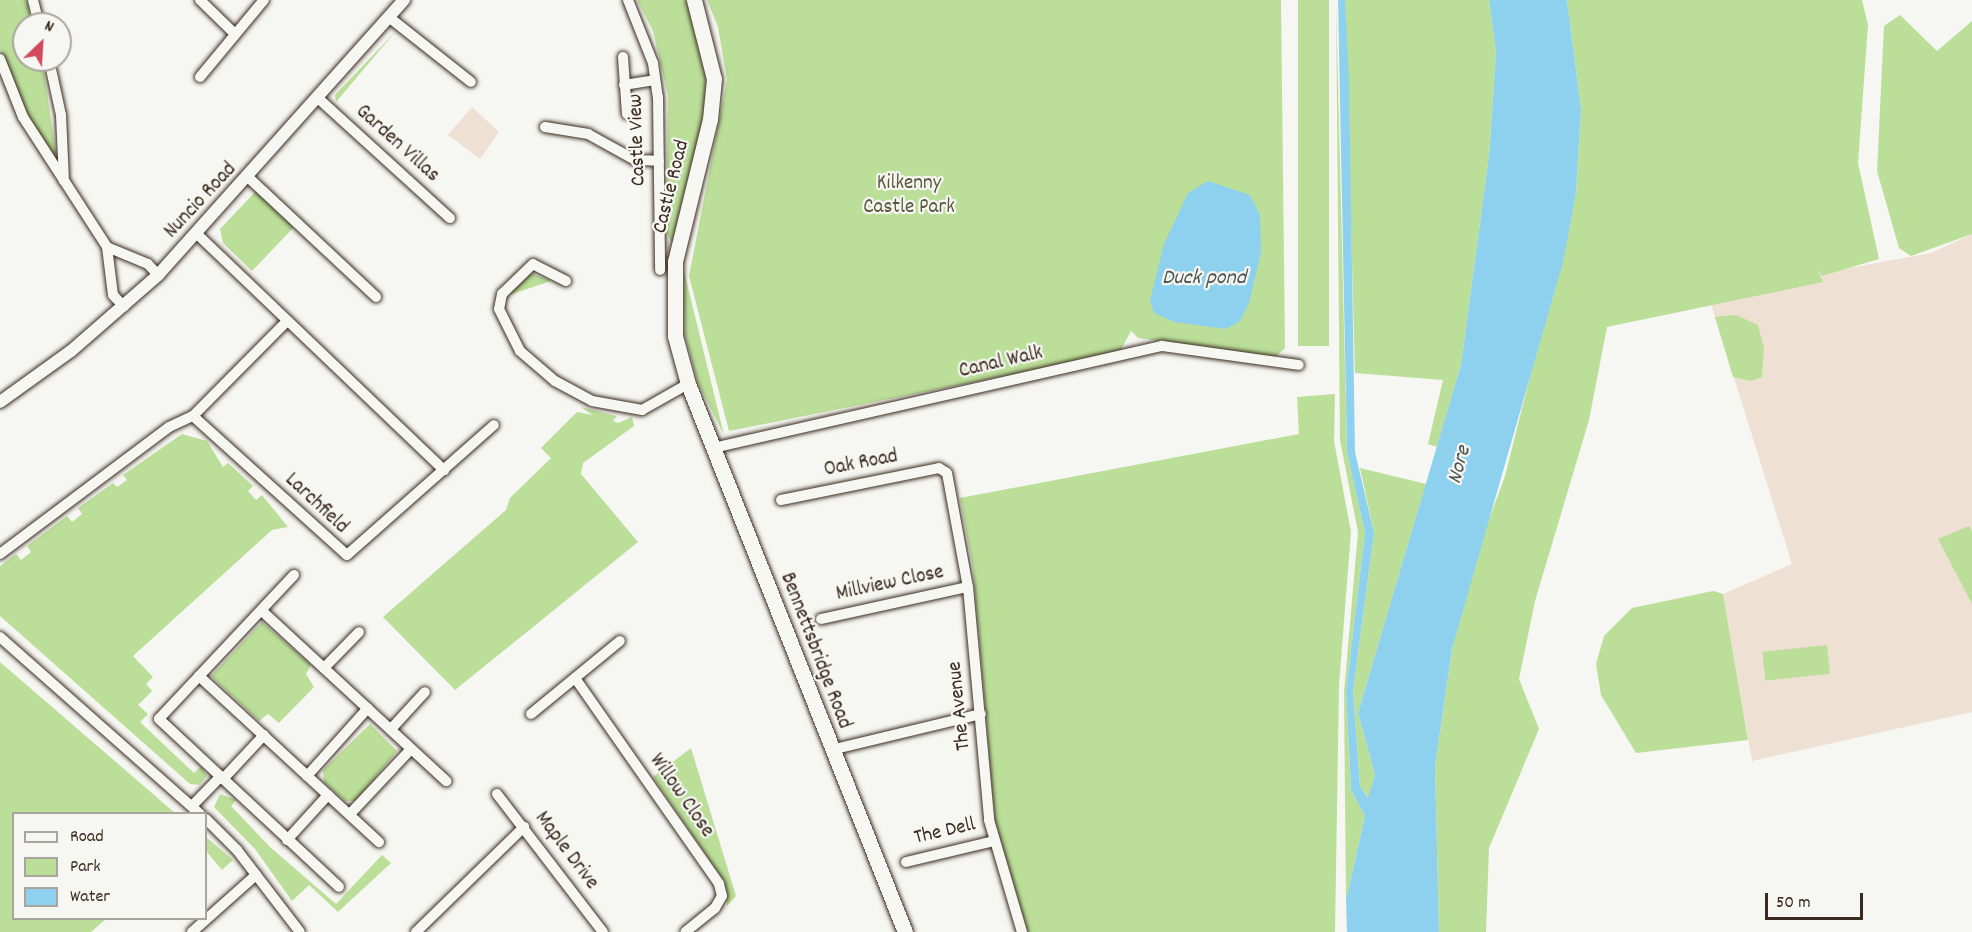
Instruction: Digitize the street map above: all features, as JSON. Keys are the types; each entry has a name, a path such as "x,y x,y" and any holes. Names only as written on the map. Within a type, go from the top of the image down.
{"main road":[{"name":"Castle Road","path":"688,384 672,296 675,262 711,119 714,79 694,0"},
{"name":"Bennettsbridge Road","path":"688,384 905,932"}],"street":[{"path":"200,0 235,34"},
{"path":"200,77 264,0"},
{"name":"Nuncio Road","path":"0,402 124,307 158,274 249,178 404,0"},
{"name":"Castle View","path":"628,0 655,80 659,160 660,270"},
{"path":"390,18 471,82"},
{"name":"Castle View","path":"623,57 627,114"},
{"path":"0,59 23,117 107,247 113,295 124,307"},
{"path":"52,72 61,115 64,183"},
{"name":"Castle View","path":"624,85 655,80"},
{"name":"Garden Villas","path":"319,99 450,218"},
{"path":"545,127 588,134 635,160 659,160"},
{"path":"249,178 376,297"},
{"path":"197,234 444,470"},
{"path":"107,247 148,264 158,274"},
{"path":"566,281 533,264 502,294 499,309 520,351 555,381 592,402 642,410 688,384"},
{"path":"0,554 169,428 192,416 287,321"},
{"name":"Canal Walk","path":"713,448 1162,346 1299,365"},
{"name":"Larchfield","path":"192,416 347,555 494,425"},
{"name":"Oak Road","path":"780,500 939,468 947,473"},
{"name":"The Avenue","path":"947,473 968,587 994,841 1022,932"},
{"path":"294,575 159,719 339,887"},
{"name":"Millview Close","path":"821,620 968,587"},
{"path":"262,611 446,781"},
{"path":"324,668 359,632"},
{"path":"0,636 196,810 222,778 264,735"},
{"path":"531,714 620,641"},
{"path":"199,676 380,842"},
{"name":"Willow Close","path":"575,678 719,884 722,896 715,908 685,932"},
{"path":"391,729 425,692"},
{"path":"307,776 368,708"},
{"path":"831,750 981,714"},
{"path":"350,814 411,749"},
{"name":"Maple Drive","path":"497,794 599,930"},
{"path":"287,840 328,795"},
{"path":"207,820 256,875 300,932"},
{"path":"416,932 524,827"},
{"name":"The Dell","path":"906,862 994,841"},
{"path":"207,919 256,875"},
{"path":"192,932 205,920"}],"shaded area":[{"path":"472,107 499,132 480,159 448,135"},
{"path":"1972,234 1972,712 1752,761 1723,594 1792,564 1708,294 1931,253"}],"green space":[{"path":"0,0 26,0 30,12 12,12 12,72 44,72 56,153 49,155 25,117 0,49"},
{"path":"637,0 686,0 706,76 704,117 672,243 666,232 668,96 653,31"},
{"name":"Kilkenny Castle Park","path":"707,0 1281,0 1285,348 1275,357 1138,338 1131,331 1119,353 729,431 689,276 727,80 718,27"},
{"path":"1298,0 1329,0 1329,346 1298,346"},
{"path":"1336,0 1347,452 1365,533 1346,691 1351,790 1365,816 1346,900 1344,692 1358,532 1340,440"},
{"path":"1345,0 1489,0 1496,52 1489,156 1461,365 1437,447 1428,444 1443,380 1355,373"},
{"path":"1567,0 1862,0 1868,25 1858,163 1879,259 1822,276 1818,271 1823,282 1607,327 1589,420 1535,601 1519,679 1539,729 1489,848 1486,932 1439,932 1435,766 1452,649 1477,552 1505,476 1576,193 1581,109"},
{"path":"1900,15 1937,51 1972,21 1972,234 1911,256 1899,248 1877,171 1884,26"},
{"path":"396,31 336,102 335,95"},
{"path":"257,190 295,226 252,271 223,243 220,229"},
{"path":"684,271 724,435 698,383 685,335"},
{"path":"530,273 551,281 509,295 512,289"},
{"path":"1736,315 1758,325 1764,348 1762,377 1751,381 1733,377 1715,317"},
{"path":"1335,394 1334,441 1351,532 1339,685 1335,932 1028,932 995,822 973,568 960,498 1299,434 1297,397"},
{"path":"581,407 617,416 613,421 618,423 632,417 634,426 583,463 581,474 638,542 455,690 383,617 506,510 510,498 551,458 541,448 577,412 592,415"},
{"path":"182,434 207,441 223,467 228,463 253,486 248,491 256,500 262,495 288,527 272,530 133,656 153,677 146,684 152,691 138,705 148,714 140,722 194,773 201,766 207,776 199,785 190,784 0,616 0,566 16,554 21,560 31,552 27,546 67,516 72,522 82,514 78,508 113,483 117,487 127,480 123,475"},
{"path":"1360,468 1426,484 1358,713 1375,775 1369,799 1360,786 1353,691 1374,533"},
{"path":"1969,526 1972,532 1972,604 1938,539"},
{"path":"1713,591 1723,594 1748,740 1636,753 1601,695 1596,664 1604,636 1632,608"},
{"path":"262,622 311,665 306,674 314,687 279,723 268,714 259,721 211,676"},
{"path":"1827,645 1830,674 1765,681 1762,652"},
{"path":"0,662 174,812 12,812 12,920 105,920 91,932 0,932"},
{"path":"370,724 397,751 356,801 345,801 324,782 323,770"},
{"path":"691,748 736,896 727,906 725,882 653,777"},
{"path":"220,794 236,800 231,806 270,847 336,904 382,855 391,863 338,912 309,885 292,901 255,849 214,807"},
{"path":"207,838 233,860 222,870 207,852"}],"water":[{"name":"Nore","path":"1338,0 1345,0 1349,80 1355,452 1374,533 1353,691 1360,786 1368,798 1375,775 1358,713 1461,365 1489,156 1496,52 1489,0 1567,0 1581,109 1576,193 1563,262 1452,649 1435,766 1439,932 1347,932 1346,900 1365,816 1351,790 1346,691 1365,533 1347,452"},
{"name":"Duck pond","path":"1208,181 1250,195 1260,215 1261,253 1249,303 1240,321 1226,329 1174,322 1154,313 1150,300 1164,244 1188,193"}]}
